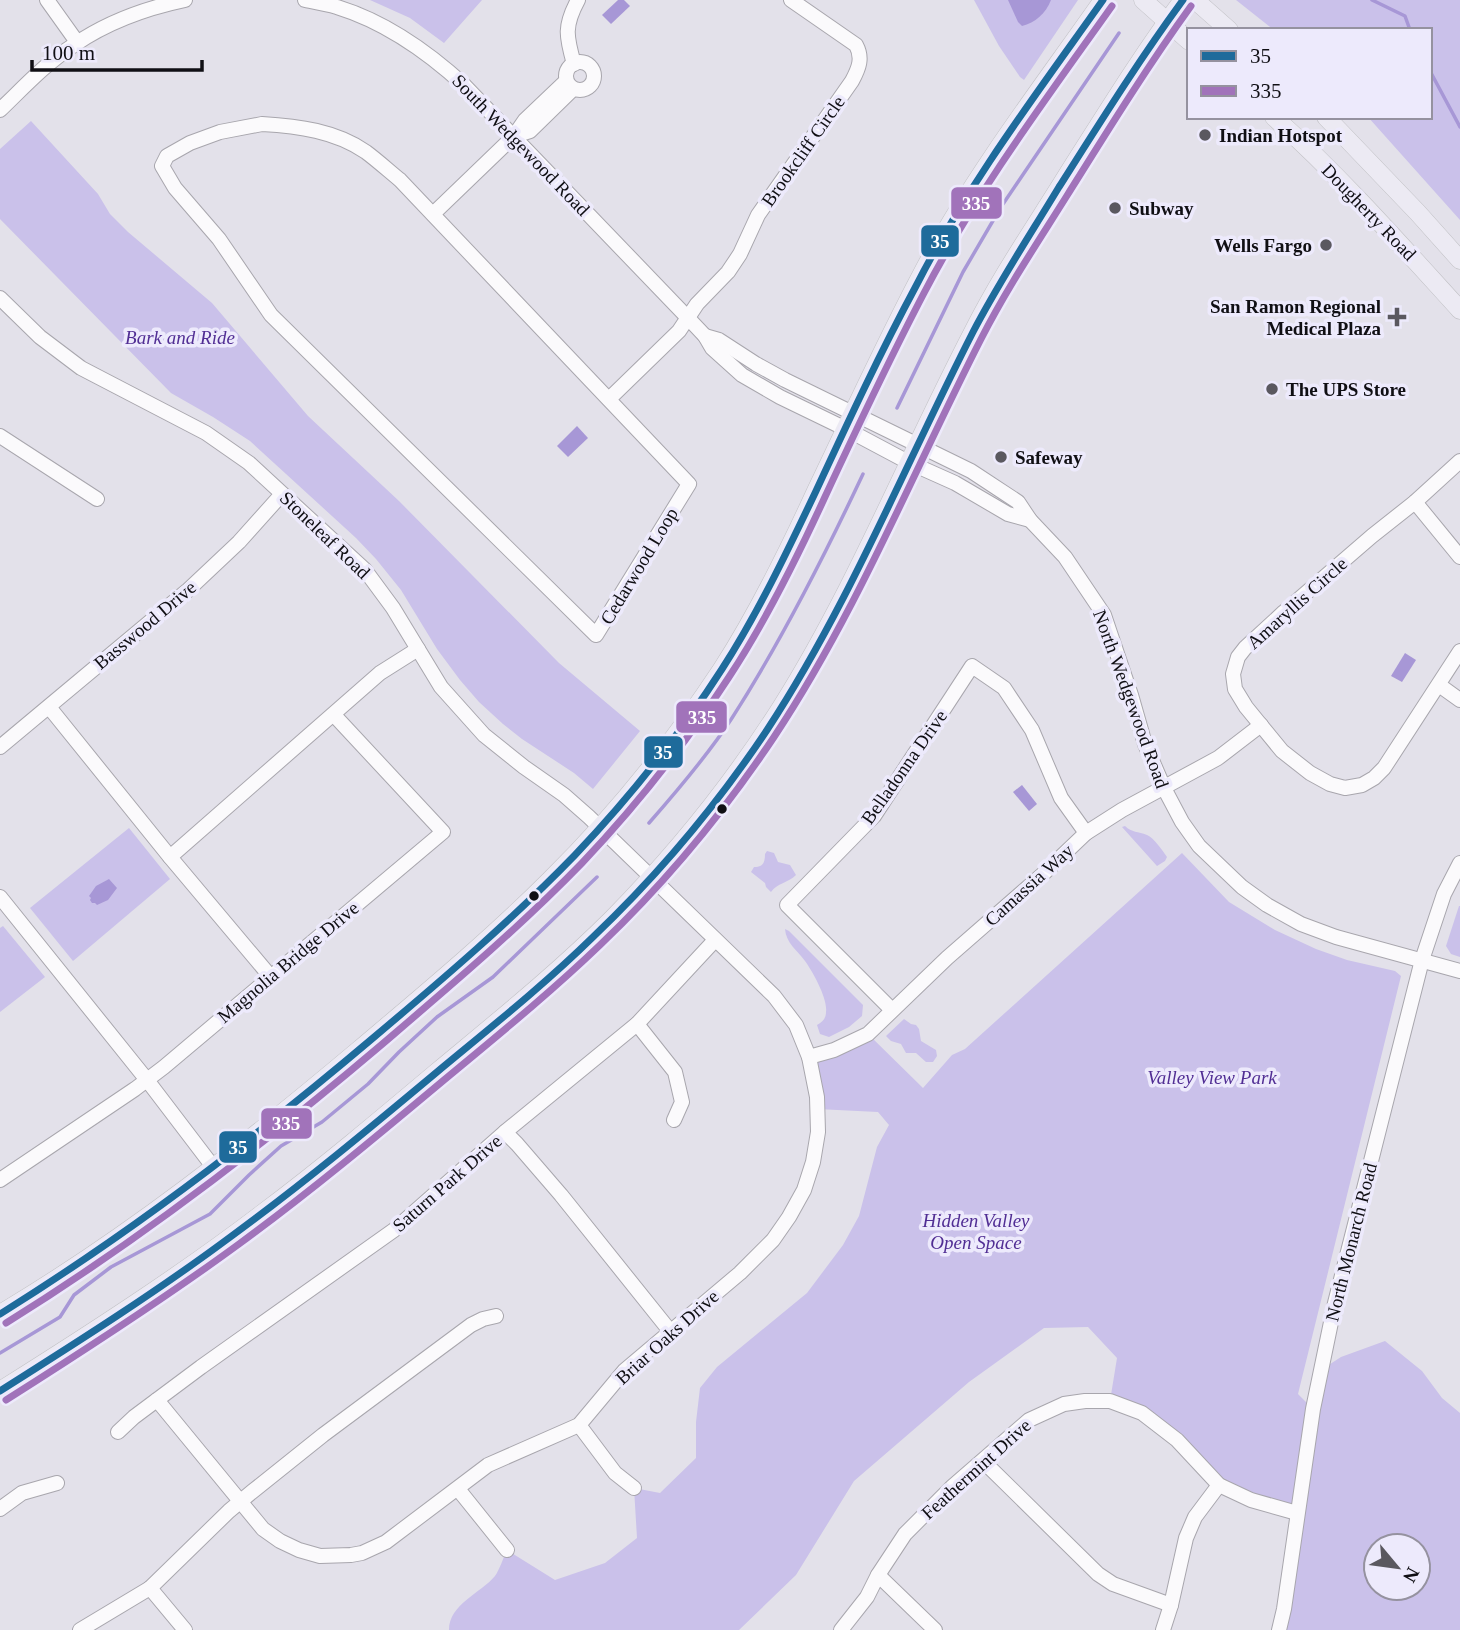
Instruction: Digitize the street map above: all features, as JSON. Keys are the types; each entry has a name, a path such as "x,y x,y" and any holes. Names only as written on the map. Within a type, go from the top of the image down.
{"main road":[{"path":"0,1314 72,1270 148,1217 298,1101 497,931 552,879 645,775 688,719 759,607 939,242 971,191 1103,0"},
{"path":"1143,0 1187,39"},
{"path":"0,1391 184,1271 338,1155 534,990 610,920 700,820 783,705 852,580 916,445 983,313 1015,258 1183,0"},
{"path":"1195,0 1227,28"},
{"name":"Dougherty Road","path":"1276,119 1389,231 1460,310"},
{"name":"Dougherty Road","path":"1328,119 1460,260"}],"street":[{"path":"47,0 77,42"},
{"path":"0,110 41,69 77,42 123,19 184,0"},
{"name":"South Wedgewood Road","path":"305,0 337,7 374,22 436,59 514,136 705,336 719,340 850,421"},
{"path":"573,64 566,36 568,22 578,0"},
{"name":"Brookcliff Circle","path":"609,399 679,331 697,304 728,272 740,254 758,215 852,81 859,66 860,52 856,45 790,0"},
{"path":"573,64 587,64 594,75 589,87 581,90 570,85 568,69 573,64"},
{"path":"433,214 514,136 525,120 570,85"},
{"name":"Cedarwood Loop","path":"262,124 298,126 331,135 364,151 400,180 433,214 689,484 596,635 271,315 219,239 175,188 162,166 167,156 174,151 190,142 220,132 262,124"},
{"name":"Stoneleaf Road","path":"0,300 40,337 81,368 206,433 236,452 365,570 393,608 442,687 484,735 564,795 600,828"},
{"name":"North Wedgewood Road","path":"850,421 916,445 971,471 1018,502 1030,520 1065,557 1104,615 1145,744 1182,822 1199,846 1242,887 1266,905 1301,924 1336,937 1460,971"},
{"name":"North Wedgewood Road","path":"850,421 908,462 955,483 1008,514 1030,520"},
{"path":"0,436 97,499"},
{"name":"Amaryllis Circle","path":"1460,461 1245,648 1238,657 1233,674 1235,689 1246,707 1282,751 1310,773 1330,784 1345,788 1362,785 1384,768 1460,651"},
{"name":"Basswood Drive","path":"0,747 187,591 239,542 282,494"},
{"path":"1415,502 1460,557"},
{"path":"170,857 380,673 418,649"},
{"name":"Belladonna Drive","path":"892,1010 787,905 874,816 972,666 1004,688 1032,730 1062,798 1086,833"},
{"path":"1439,685 1460,700"},
{"path":"49,707 270,976"},
{"name":"Magnolia Bridge Drive","path":"4,1178 164,1067 443,832 334,715"},
{"name":"Camassia Way","path":"809,1057 834,1050 868,1034 951,954 1086,833 1122,810 1219,758 1261,725"},
{"name":"Briar Oaks Drive","path":"157,1400 263,1529 279,1541 320,1556 339,1557 362,1553 386,1542 488,1465 579,1425 625,1370 740,1273 773,1240 804,1190 813,1162 818,1132 817,1097 809,1057 796,1025 774,996 600,828"},
{"name":"North Monarch Road","path":"1279,1630 1313,1409 1335,1303 1422,960 1444,894 1460,863"},
{"path":"0,897 214,1168"},
{"name":"Saturn Park Drive","path":"118,1432 157,1400 394,1230 505,1132 637,1024 715,940"},
{"path":"637,1024 675,1072 682,1102 674,1120"},
{"path":"505,1132 561,1195 670,1331"},
{"path":"0,1163 4,1178"},
{"path":"80,1630 150,1588 240,1502 323,1435 461,1333 483,1319 496,1316"},
{"name":"Feathermint Drive","path":"841,1630 867,1597 905,1534 953,1486 1029,1420 1064,1404 1110,1401 1142,1413 1177,1440 1219,1485 1251,1500 1297,1513"},
{"path":"579,1425 615,1473 634,1488"},
{"path":"984,1461 1098,1574 1113,1584 1171,1605"},
{"path":"0,1509 22,1493 57,1483"},
{"path":"1163,1630 1186,1538 1195,1517 1219,1485"},
{"path":"458,1489 507,1550"},
{"path":"878,1575 934,1630"},
{"path":"150,1588 185,1630"}],"green space":[{"path":"370,0 482,0 444,43 410,18"},
{"path":"974,0 1078,0 1024,80 999,46"},
{"path":"1236,0 1460,0 1460,220 1370,119 1432,119 1432,28 1271,28"},
{"name":"Bark and Ride","path":"31,121 98,194 110,214 212,303 308,416 399,501 559,663 640,731 593,789 574,773 522,739 479,702 437,649 401,590 356,538 250,441 171,393 0,219 0,149"},
{"path":"1122,827 1153,839 1167,857 1165,861 1157,866"},
{"path":"129,828 170,879 73,961 30,908"},
{"path":"767,851 774,853 778,862 790,865 796,875 771,892 765,883 751,872 754,867 763,864"},
{"name":"Hidden Valley Open Space","path":"1182,853 1229,902 1275,930 1316,949 1347,960 1395,971 1401,976 1298,1394 1313,1409 1321,1370 1341,1357 1385,1341 1422,1371 1442,1398 1460,1413 1460,1630 1279,1630 1297,1514 1219,1485 1177,1440 1110,1401 1117,1358 1088,1327 1044,1328 969,1382 854,1481 796,1575 739,1630 449,1630 454,1613 495,1576 507,1550 555,1580 605,1563 637,1538 634,1488 660,1493 696,1458 700,1388 717,1367 807,1293 843,1245 859,1216 877,1147 889,1125 878,1112 817,1109 809,1057 868,1034 923,1088 952,1055 965,1049"},
{"path":"1459,906 1460,957 1451,954 1446,946"},
{"path":"3,926 45,977 0,1012 0,928"},
{"path":"785,929 863,1005 862,1016 849,1027 829,1037 820,1034 817,1025 826,1012 822,993 808,966 790,942"},
{"path":"904,1019 916,1025 921,1041 936,1050 937,1056 933,1062 926,1062 916,1053 906,1053 901,1044 886,1036"}],"shaded area":[{"path":"618,0 624,0 630,6 611,24 602,15"},
{"path":"1008,0 1051,0 1040,17 1022,26"},
{"path":"577,426 588,438 568,457 557,446"},
{"path":"1405,653 1416,660 1402,682 1391,676"},
{"path":"1022,785 1037,804 1029,811 1013,792"},
{"path":"109,879 117,888 108,900 97,905 92,903 89,896 96,886"}],"waterway":[{"path":"1372,0 1405,16 1409,28"},
{"path":"897,408 963,272 1001,207 1119,33"},
{"path":"1432,75 1460,127"},
{"path":"649,823 713,745 750,689 802,598 863,474"},
{"path":"0,1353 60,1317 74,1295 111,1267 210,1214 281,1146 322,1122 368,1084 437,1017 493,977 597,877"}],"transit line":[{"name":"35","path":"0,1314 192,1183 329,1075 527,903 575,855 634,789 688,718 748,626 936,248 1004,140 1103,0"},
{"name":"35","path":"0,1391 176,1276 336,1155 555,972 617,913 686,838 748,758 797,682 850,584 993,295 1104,116 1183,0"},
{"name":"335","path":"6,1323 198,1192 335,1084 534,911 582,863 641,797 713,702 768,612 803,545 898,344 966,218 1013,146 1112,6"},
{"name":"335","path":"6,1400 182,1285 343,1163 581,963 648,897 693,846 755,765 804,689 858,591 1001,302 1128,99 1191,6"}],"place":[{"name":"Indian Hotspot","path":"1205,135"},
{"name":"Subway","path":"1115,208"},
{"name":"Wells Fargo","path":"1326,245"},
{"name":"San Ramon Regional Medical Plaza","path":"1397,317"},
{"name":"The UPS Store","path":"1272,389"},
{"name":"Safeway","path":"1001,457"}],"park label":[{"name":"Valley View Park","path":"1212,1077"}]}
